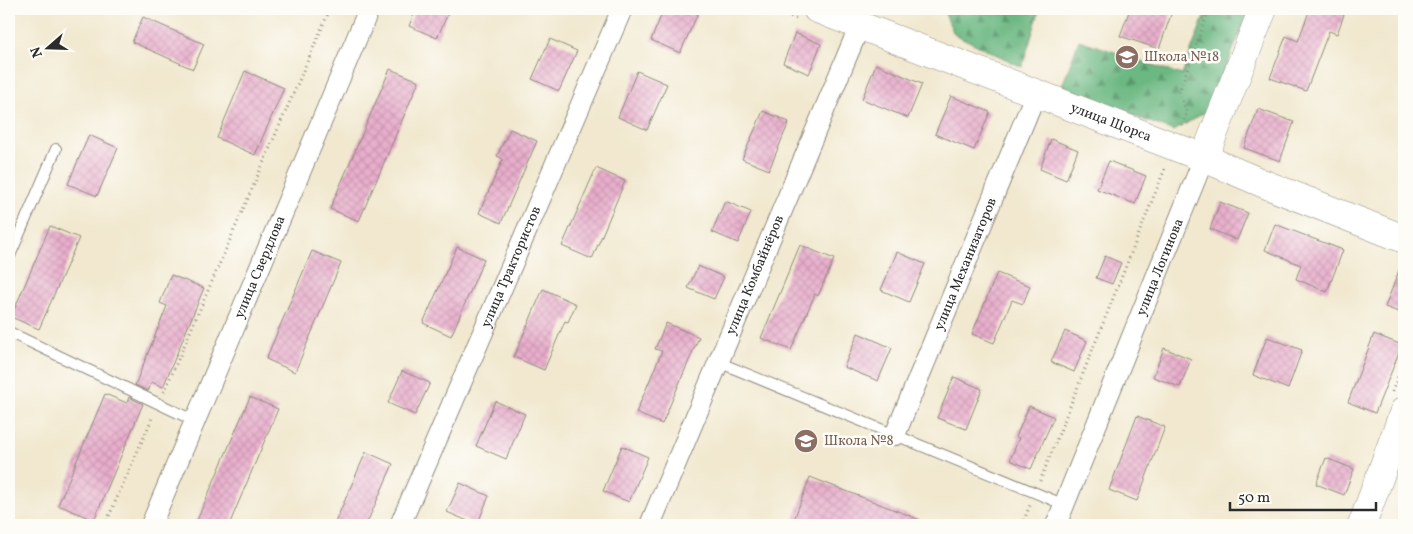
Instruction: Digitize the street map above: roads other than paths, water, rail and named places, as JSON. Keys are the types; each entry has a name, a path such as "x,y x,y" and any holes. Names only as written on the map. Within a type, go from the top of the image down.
{"street":[{"name":"улица Свердлова","path":"151,525 369,9"},
{"name":"улица Трактористов","path":"400,525 622,9"},
{"name":"улица Щорса","path":"817,9 1204,158 1404,239"},
{"name":"улица Логинова","path":"1056,525 1263,9"},
{"name":"улица Комбайнёров","path":"650,525 860,25"},
{"name":"улица Механизаторов","path":"895,435 1036,93"},
{"path":"1362,525 1404,411"}],"lane":[{"path":"9,258 56,149"},
{"path":"9,332 195,421"},
{"path":"718,362 1065,505"}],"place":[{"name":"Школа №18","path":"1127,57"},
{"name":"Школа №8","path":"806,441"}]}
